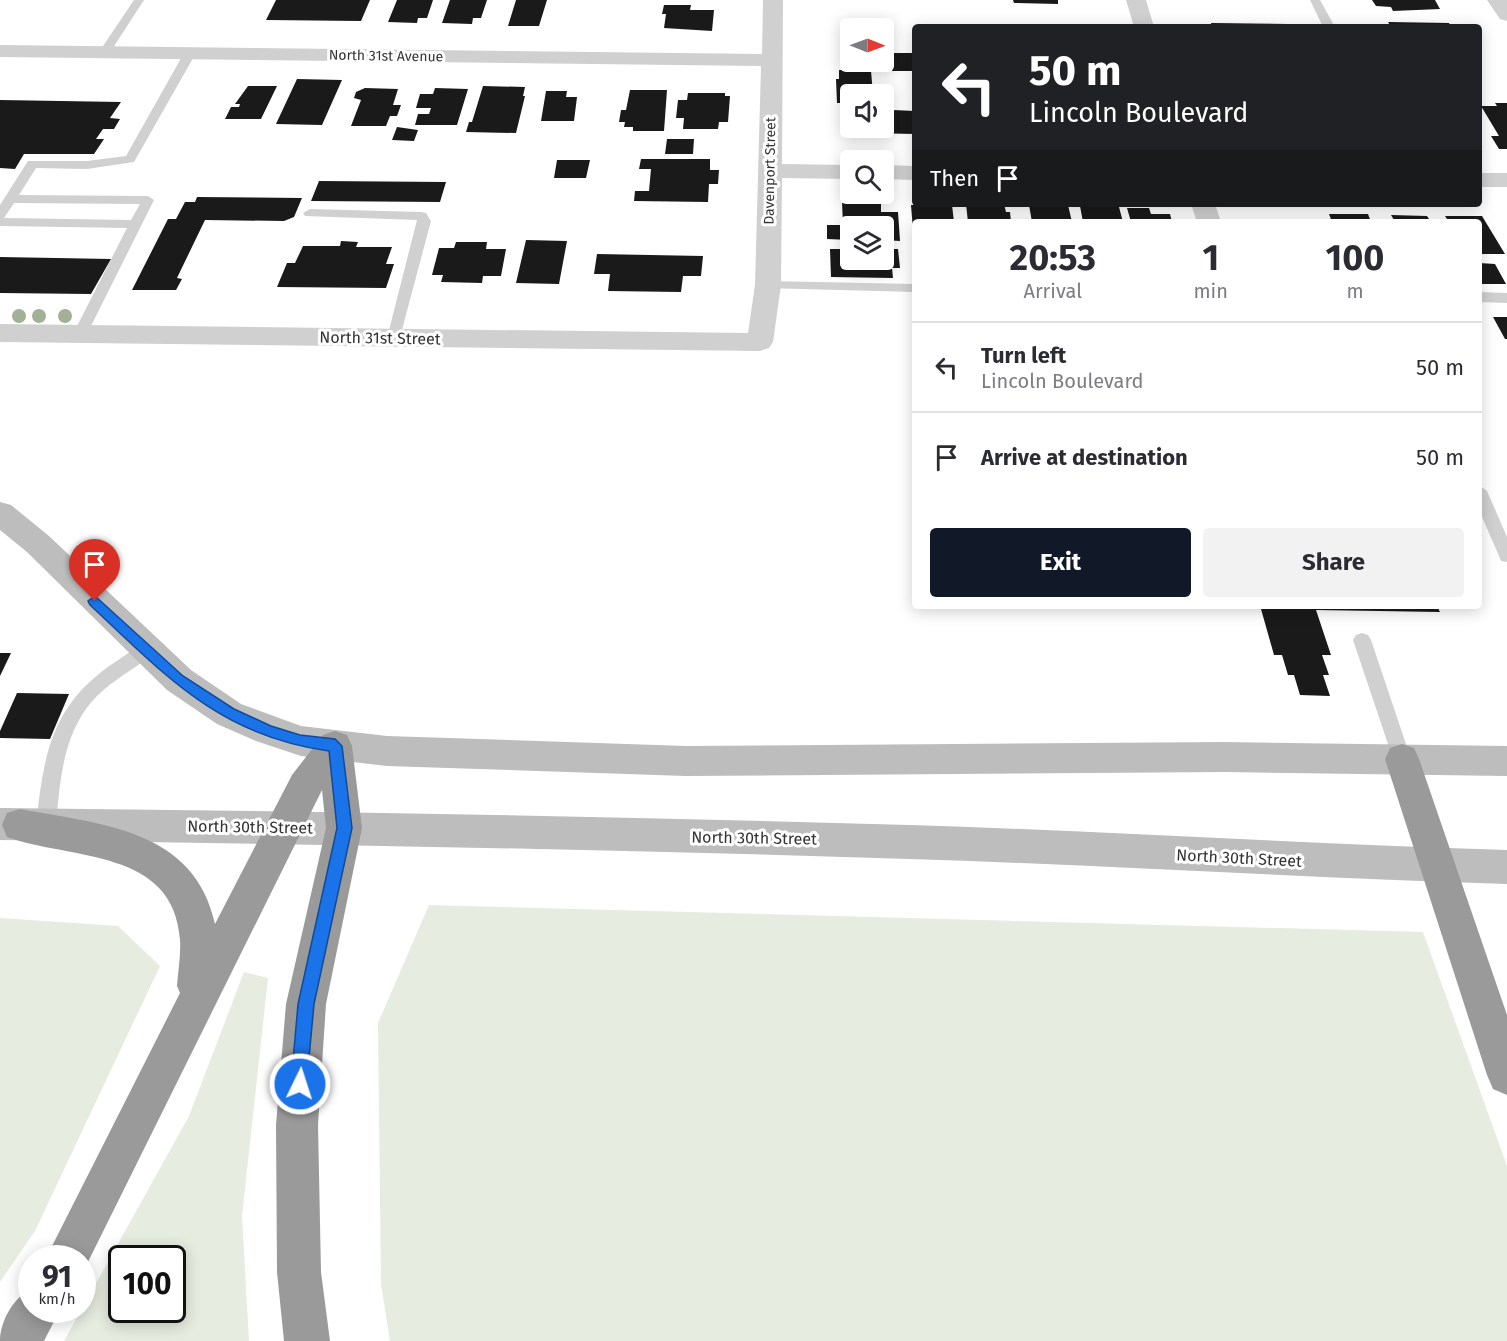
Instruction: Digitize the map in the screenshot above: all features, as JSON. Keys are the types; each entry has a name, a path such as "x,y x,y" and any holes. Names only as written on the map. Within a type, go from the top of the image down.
{"highway":[{"path":"75,1245 195,1008 303,786 335,746"},
{"path":"307,1341 299,1272 297,1125 306,1004 344,828 335,746"},
{"path":"1401,759 1507,1075"},
{"path":"22,824 118,845 156,860 182,886 198,918 202,953 195,1008"},
{"path":"18,1341 29,1323"}],"main road":[{"path":"0,513 38,544 178,680 229,714 268,731 300,741 387,751 686,761 1225,757 1507,760"},
{"name":"North 30th Street","path":"22,824 344,828 913,842 1507,867"}],"street":[{"name":"Davenport Street","path":"760,342 768,285 773,0"},
{"path":"1136,0 1143,24"},
{"path":"1497,0 1507,15"},
{"name":"North 31st Avenue","path":"0,51 771,60"},
{"path":"770,171 840,172"},
{"path":"894,172 912,173"},
{"path":"1482,180 1507,180"},
{"name":"North 31st Street","path":"0,333 760,342"}],"lane":[{"path":"105,52 139,0"},
{"path":"1315,0 1327,24"},
{"path":"0,215 32,164 87,165 130,159 190,53"},
{"path":"10,199 147,200 80,334"},
{"path":"310,213 421,216 424,221 394,338"},
{"path":"0,222 135,224"},
{"path":"768,285 912,288"},
{"path":"1482,297 1507,298"},
{"path":"1482,498 1507,556"},
{"path":"1362,640 1401,759"},
{"path":"22,824 55,762 60,741 78,706 91,691 146,650"}],"shaded area":[{"path":"429,905 1423,932 1507,1166 1507,1341 390,1341 381,1284 378,1023"},
{"path":"0,918 118,926 160,966 35,1231 25,1245 18,1245 18,1256 0,1282"},
{"path":"244,972 268,978 242,1216 249,1341 64,1341 74,1323 96,1323 96,1283 108,1262 108,1323 186,1323 186,1245 117,1245 189,1116"}],"building":[{"path":"276,0 370,0 361,21 266,20"},
{"path":"397,0 433,0 427,18 418,18 417,23 388,22"},
{"path":"450,0 487,0 481,18 473,18 472,24 442,23"},
{"path":"516,0 547,0 539,26 508,26"},
{"path":"1013,0 1058,0 1058,4 1014,3"},
{"path":"1372,0 1435,0 1440,9 1393,11 1391,7 1376,6"},
{"path":"664,5 691,5 690,10 714,10 712,31 664,28 666,14 662,14"},
{"path":"1388,22 1450,24 1389,24"},
{"path":"1211,23 1287,24 1211,24"},
{"path":"894,53 912,53 912,71 894,71"},
{"path":"839,70 840,72 871,72 872,84 840,84 840,103 837,103 836,79 839,79"},
{"path":"297,79 342,80 322,125 276,124"},
{"path":"248,86 277,86 261,119 225,119 231,107 239,107 240,104 235,104"},
{"path":"483,86 525,87 516,133 466,132 469,122 472,122"},
{"path":"365,88 398,89 393,105 401,105 397,116 390,116 386,126 351,126 361,100 354,98 356,92"},
{"path":"435,88 468,89 457,125 415,125 418,114 429,114 431,108 416,108 420,94 433,94"},
{"path":"630,90 667,90 664,131 633,131 633,127 624,127 625,122 619,122 621,110 626,110"},
{"path":"546,91 567,91 566,97 577,97 574,121 541,121"},
{"path":"688,93 725,93 725,96 730,96 728,122 719,122 718,129 683,129 684,118 676,118 678,100 687,100"},
{"path":"0,100 121,102 110,118 120,119 114,129 103,129 96,139 104,139 94,154 24,154 15,169 0,168"},
{"path":"1495,103 1507,103 1507,149 1499,149 1491,136 1499,136 1482,108 1497,106"},
{"path":"894,110 912,111 912,134 894,134"},
{"path":"397,127 418,130 414,141 392,140"},
{"path":"667,139 694,139 693,154 665,154"},
{"path":"641,159 710,159 710,170 719,170 718,184 709,184 708,202 634,201 635,191 649,191 651,169 639,169"},
{"path":"557,160 590,160 586,178 554,178"},
{"path":"319,181 446,182 440,202 311,201"},
{"path":"197,197 302,198 294,217 284,221 205,220 177,278 182,279 176,290 132,290 168,219 176,219 185,202 195,202"},
{"path":"842,204 881,204 881,212 898,212 900,241 894,241 894,216 843,216"},
{"path":"911,205 912,207 952,207 954,219 912,219"},
{"path":"966,207 1005,207 1006,212 1010,212 1011,219 968,219"},
{"path":"1029,207 1068,207 1071,219 1031,219"},
{"path":"1080,207 1119,207 1122,219 1082,219"},
{"path":"1127,208 1149,208 1151,214 1170,214 1171,219 1130,219"},
{"path":"1329,214 1368,214 1370,219 1331,219"},
{"path":"1391,215 1427,216 1429,219 1393,219"},
{"path":"1445,216 1482,216 1505,254 1482,254 1482,219 1447,219"},
{"path":"827,225 840,225 840,240 827,239"},
{"path":"526,240 567,241 559,284 516,283"},
{"path":"341,241 358,242 356,247 392,247 386,264 394,264 386,288 277,287 287,263 295,263 303,246 340,246"},
{"path":"456,242 487,242 486,249 506,249 501,276 483,276 482,283 441,282 443,275 432,275 439,248 454,248"},
{"path":"830,249 840,249 840,270 892,270 893,278 831,277"},
{"path":"894,249 898,249 900,268 894,268"},
{"path":"597,254 703,256 701,276 683,276 681,292 608,291 610,274 594,274"},
{"path":"0,257 111,259 91,294 0,293"},
{"path":"1482,263 1495,264 1506,284 1482,284"},
{"path":"1493,317 1507,317 1507,339 1505,339"},
{"path":"1261,609 1438,609 1440,612 1316,610 1331,655 1322,655 1329,675 1323,675 1330,696 1300,695 1294,675 1288,675 1282,655 1274,655"},
{"path":"0,653 11,653 0,676"},
{"path":"17,693 69,694 50,739 0,738 0,731"}],"route":[{"path":"95,601 178,680 229,714 268,731 300,741 335,746 344,828 306,1004 300,1084"}]}
